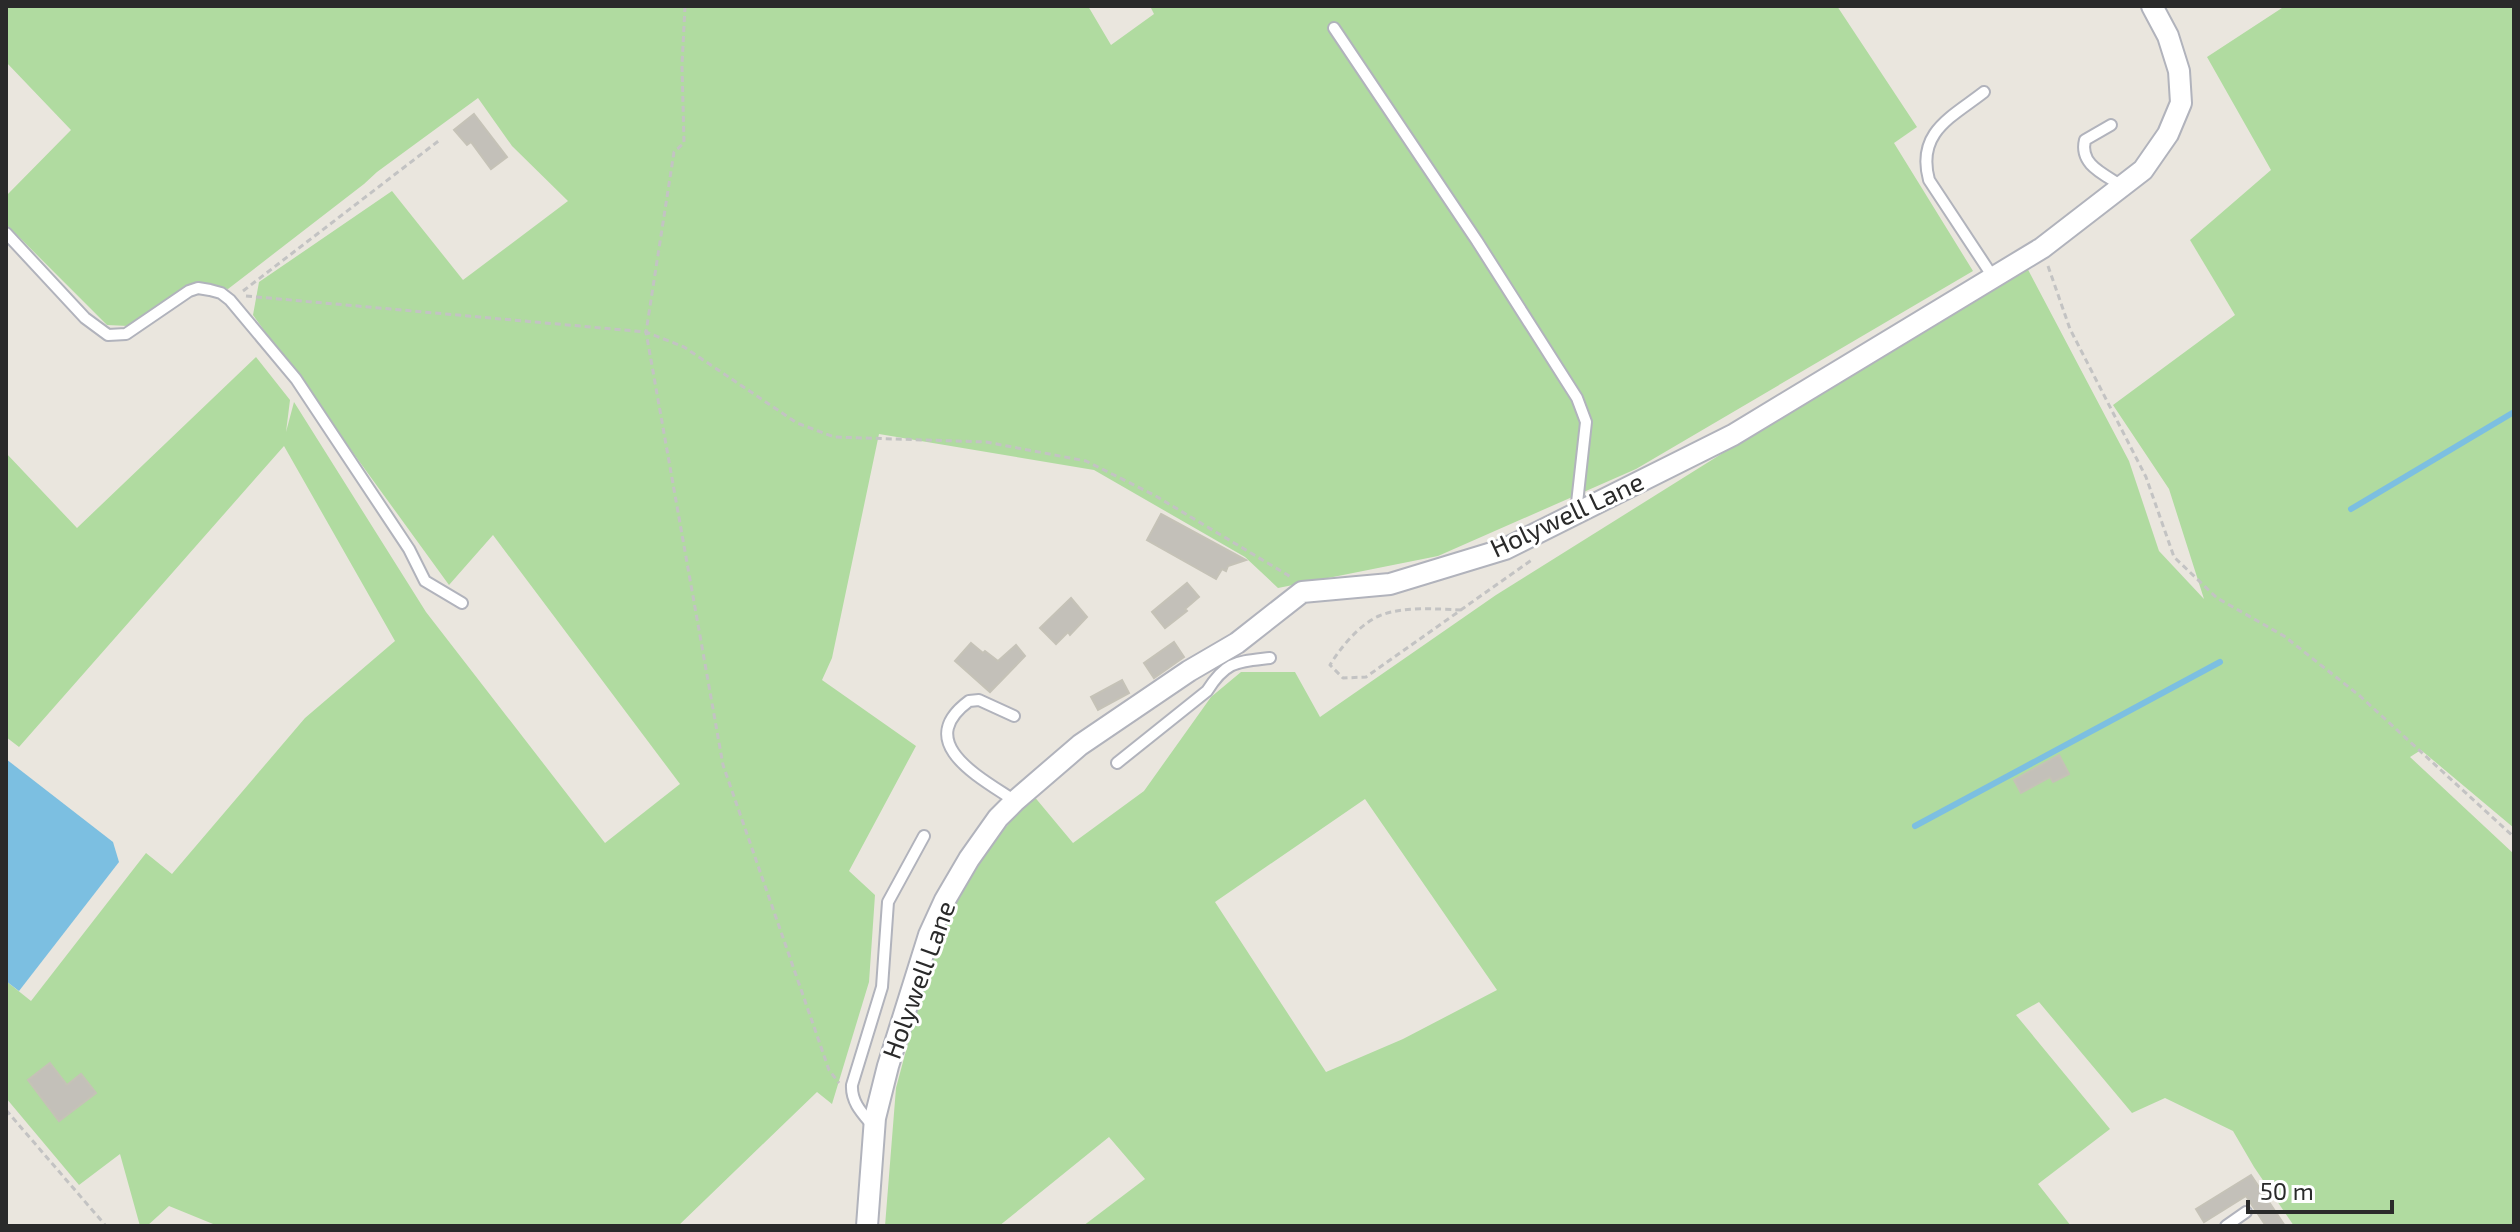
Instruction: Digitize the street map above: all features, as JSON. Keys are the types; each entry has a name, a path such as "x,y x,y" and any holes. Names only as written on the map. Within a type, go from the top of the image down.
{"street":[{"name":"Holywell Lane","path":"867,1226 874,1127 888,1066 929,935 969,859 998,818 1015,801 1080,745 1189,671 1237,643 1302,592 1390,584 1505,549 1733,435 2042,248 2143,170 2168,134 2181,103 2179,71 2168,36 2152,6"}],"lane":[{"path":"1334,28 1477,241 1577,398 1586,422 1576,513"},
{"path":"1984,92 1938,127 1931,137 1925,161 1929,180 1993,277"},
{"path":"2111,125 2085,140 2083,155 2089,164 2123,187"},
{"path":"6,233 85,318 108,335 126,334 189,291 198,288 221,293 296,379 409,549 425,581 462,603"},
{"path":"1117,763 1207,691 1232,662 1270,658"},
{"path":"1189,671 1217,676"},
{"path":"1014,716 979,700 969,701 951,720 948,741 950,751 960,762 1015,801"},
{"path":"874,1127 857,1107 851,1095 852,1085 882,987 888,902 924,836"},
{"path":"2226,1226 2246,1212"}],"path":[{"path":"685,6 682,65 684,143 674,152 646,332 723,765 829,1070 857,1107"},
{"path":"441,139 238,294 646,332 684,347 797,423 834,437 986,442 1086,461 1154,495 1302,584"},
{"path":"2042,248 2070,329 2146,477 2174,557 2217,598 2284,636 2360,696 2514,837"},
{"path":"1461,610 1426,608 1378,616 1342,645 1330,665 1343,678 1366,677 1461,610 1544,551"},
{"path":"6,1110 106,1226"}],"green space":[{"path":"6,6 1088,6 1111,45 1154,14 1150,6 1837,6 1917,127 1894,143 1973,271 1636,469 1438,556 1278,588 1245,557 1094,470 879,434 832,658 822,680 916,746 849,871 875,895 869,982 832,1104 817,1092 678,1226 218,1226 169,1206 147,1226 140,1226 120,1154 79,1185 6,1098 6,981 31,1001 146,853 172,874 305,718 395,641 284,446 19,747 6,737 6,453 77,528 256,357 290,400 286,432 294,402 426,612 605,843 680,784 493,535 449,585 253,315 259,282 392,191 463,280 568,201 512,146 478,98 377,172 228,289 194,283 128,326 107,325 6,224 6,196 71,130 6,62","holes":["50,1063 59,1091 81,1074 59,1120 28,1080"]},
{"path":"2285,6 2514,6 2514,828 2421,750 2410,757 2514,854 2514,1226 2294,1226 2233,1131 2165,1098 2132,1113 2039,1002 2016,1015 2110,1129 2038,1184 2071,1226 1083,1226 1145,1179 1109,1137 999,1226 885,1226 896,1088 938,931 978,860 1033,795 1073,843 1144,791 1211,697 1241,672 1295,672 1320,717 1496,595 2025,264 2129,461 2159,551 2204,599 2169,489 2113,405 2235,315 2190,240 2271,170 2207,57","holes":["1365,799 1497,990 1403,1039 1326,1072 1215,902"]}],"water":[{"path":"6,759 113,842 119,862 19,991 6,981"}],"building":[{"path":"474,114 507,157 491,169 471,142 467,145 454,130"},
{"path":"1161,514 1246,560 1228,566 1226,571 1222,569 1216,579 1147,540"},
{"path":"1187,583 1199,597 1165,628 1152,612"},
{"path":"1071,598 1087,617 1070,635 1068,632 1056,644 1040,628"},
{"path":"1174,642 1184,657 1154,678 1144,663"},
{"path":"971,643 998,661 1016,645 1025,656 990,692 955,661"},
{"path":"1122,680 1129,693 1098,710 1091,697"},
{"path":"2059,755 2069,774 2053,782 2050,777 2021,793 2014,780"},
{"path":"50,1063 67,1085 81,1074 96,1093 59,1121 28,1080"},
{"path":"2251,1175 2285,1226 2266,1226 2246,1196 2204,1222 2196,1209"}],"waterway":[{"path":"2351,509 2514,412"},
{"path":"1915,826 2220,662"}]}
